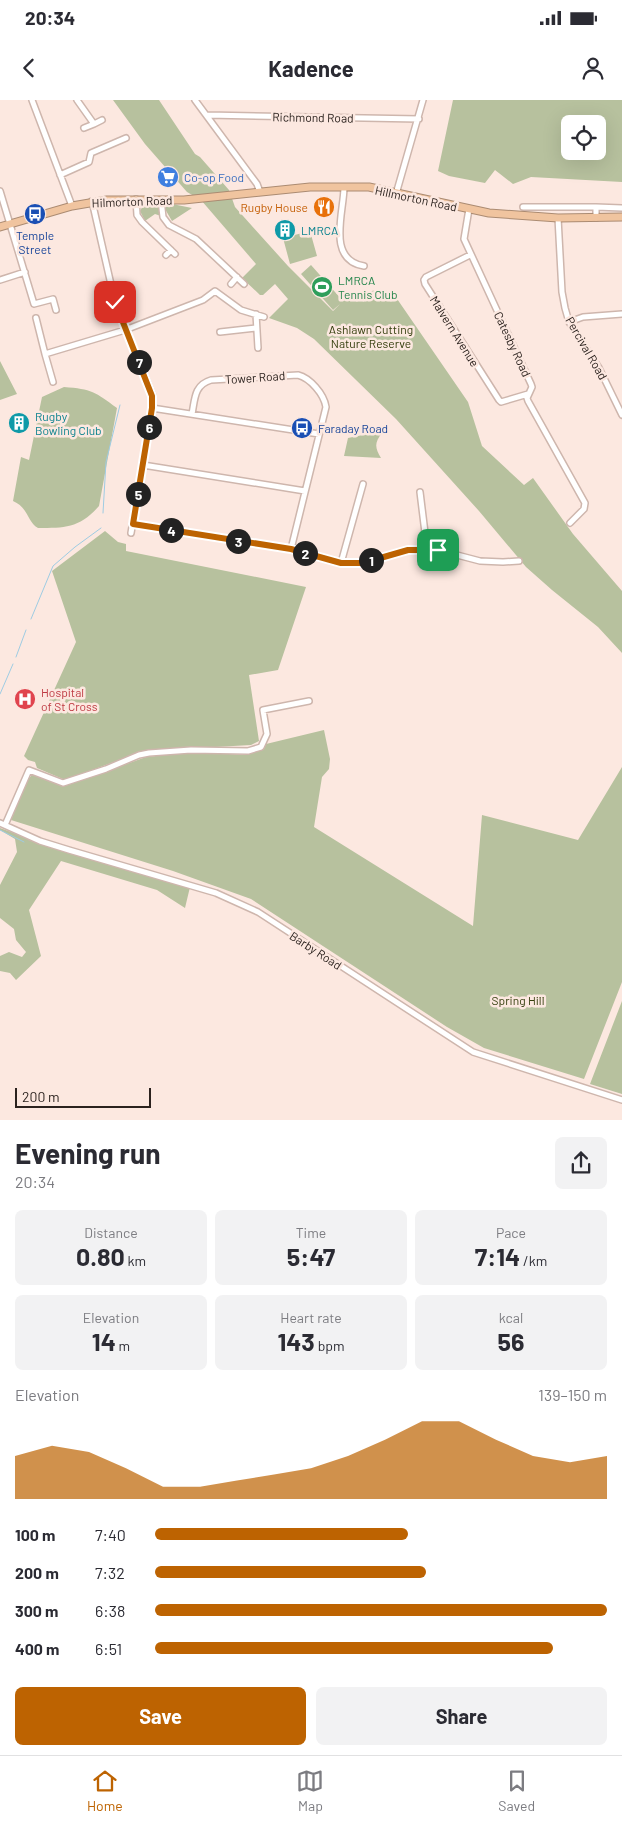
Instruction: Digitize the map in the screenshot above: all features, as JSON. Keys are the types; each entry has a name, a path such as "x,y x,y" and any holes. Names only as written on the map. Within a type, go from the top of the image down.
{"highway":[{"name":"Hillmorton Road","path":"235,194 310,188 369,188 469,210 509,215 558,218 622,217"},
{"name":"Hilmorton Road","path":"0,227 92,201 136,199 193,200 235,194"}],"street":[{"path":"77,100 94,124"},
{"path":"195,100 257,184 260,192"},
{"path":"396,194 423,100"},
{"path":"33,101 72,206"},
{"name":"Richmond Road","path":"207,115 419,119"},
{"path":"84,128 102,120"},
{"path":"60,175 89,162 91,153 126,138"},
{"path":"344,187 344,206 339,237 343,250 349,259 356,265 364,266"},
{"path":"0,191 34,304 54,299 56,310"},
{"path":"136,199 137,215 173,252 166,255"},
{"path":"161,200 163,217 169,225 196,239 233,278 244,284"},
{"path":"92,201 115,302 152,390 152,408 131,533"},
{"path":"524,207 622,208"},
{"path":"596,207 596,218"},
{"name":"Catesby Road","path":"469,210 464,240 532,384 527,398 585,504 584,509 570,523"},
{"name":"Percival Road","path":"558,218 562,292 569,322 599,368 622,415"},
{"name":"Malvern Avenue","path":"470,254 426,277 424,280 499,400 501,402 528,394"},
{"path":"353,271 356,265"},
{"path":"0,280 25,272"},
{"path":"45,354 126,330 203,300 215,291 241,310 264,317"},
{"path":"256,314 258,348"},
{"path":"569,322 584,317 622,314"},
{"path":"36,318 53,382"},
{"path":"220,332 256,328"},
{"name":"Tower Road","path":"192,414 196,392 204,382 210,380 298,375 306,379 324,397 326,406 319,434"},
{"path":"152,408 319,434 291,549"},
{"path":"143,465 305,491"},
{"path":"341,563 363,484"},
{"path":"420,492 427,549"},
{"path":"133,524 291,549 341,563 363,563 408,550 427,549 480,561 519,561"},
{"path":"2,824 29,770 63,783 106,770 139,755 150,753 191,750 248,751 261,747 268,734 264,710 310,700"},
{"name":"Barby Road","path":"2,824 40,841 216,893 239,902 258,912 473,1052 622,1100"}],"green space":[{"name":"Ashlawn Cutting Nature Reserve","path":"113,100 159,100 195,154 200,157 229,190 235,207 288,266 333,311 340,304 333,310 301,274 311,265 343,301 353,295 368,291 382,290 393,293 468,402 482,446 524,485 533,478 573,534 622,591 622,653 598,627 526,567 479,511 396,419 314,339 297,328 269,318 288,299 275,284 263,295 260,295 242,278 256,264 201,200 187,192 145,144"},
{"path":"453,100 622,100 622,182 531,177 513,184 495,170 485,183 449,176 438,171"},
{"path":"144,204 159,206 161,216 155,214 145,221 140,211"},
{"path":"172,204 192,208 172,221 165,209 165,205"},
{"path":"310,231 317,256 290,264 283,238"},
{"path":"0,361 17,394 0,400"},
{"path":"64,387 93,392 117,408 99,506 78,523 56,528 38,528 22,507 13,501 21,457 29,460 42,397"},
{"path":"382,433 376,446 381,458 344,456 348,438"},
{"path":"105,531 118,542 126,544 126,551 306,587 278,670 249,675 259,741 251,745 144,751 65,780 37,768 35,762 28,760 24,756 76,642 52,571"},
{"name":"Spring Hill","path":"324,730 330,759 329,769 322,777 314,827 473,926 482,815 578,840 622,767 622,982 584,1079 484,1048 447,1027 251,899 173,871 11,820 27,780 33,774 65,786 146,757 194,752 246,755 260,750 266,744"},
{"path":"0,828 64,851 190,887 185,908 157,890 61,861 29,910 41,956 16,980 10,973 0,971 0,956 9,952 22,957 26,952 16,940 14,929 0,918 0,885 17,852 15,839 0,830"},
{"path":"622,1001 622,1094 590,1084"}],"waterway":[{"path":"103,513 106,462 120,405"},
{"path":"31,619 53,566 101,528"},
{"path":"16,657 26,630"},
{"path":"0,694 13,664"},
{"path":"0,830 24,842"}],"place":[{"name":"Co-op Food","path":"168,177"},
{"name":"Rugby House","path":"324,207"},
{"name":"Temple Street","path":"35,214"},
{"name":"LMRCA","path":"285,230"},
{"name":"LMRCA Tennis Club","path":"322,287"},
{"name":"Rugby Bowling Club","path":"19,423"},
{"name":"Faraday Road","path":"302,428"},
{"name":"Hospital of St Cross","path":"25,699"}],"route":[{"path":"115,302 152,390 152,408 133,524 291,549 341,563 363,563 408,550 438,550"}]}
